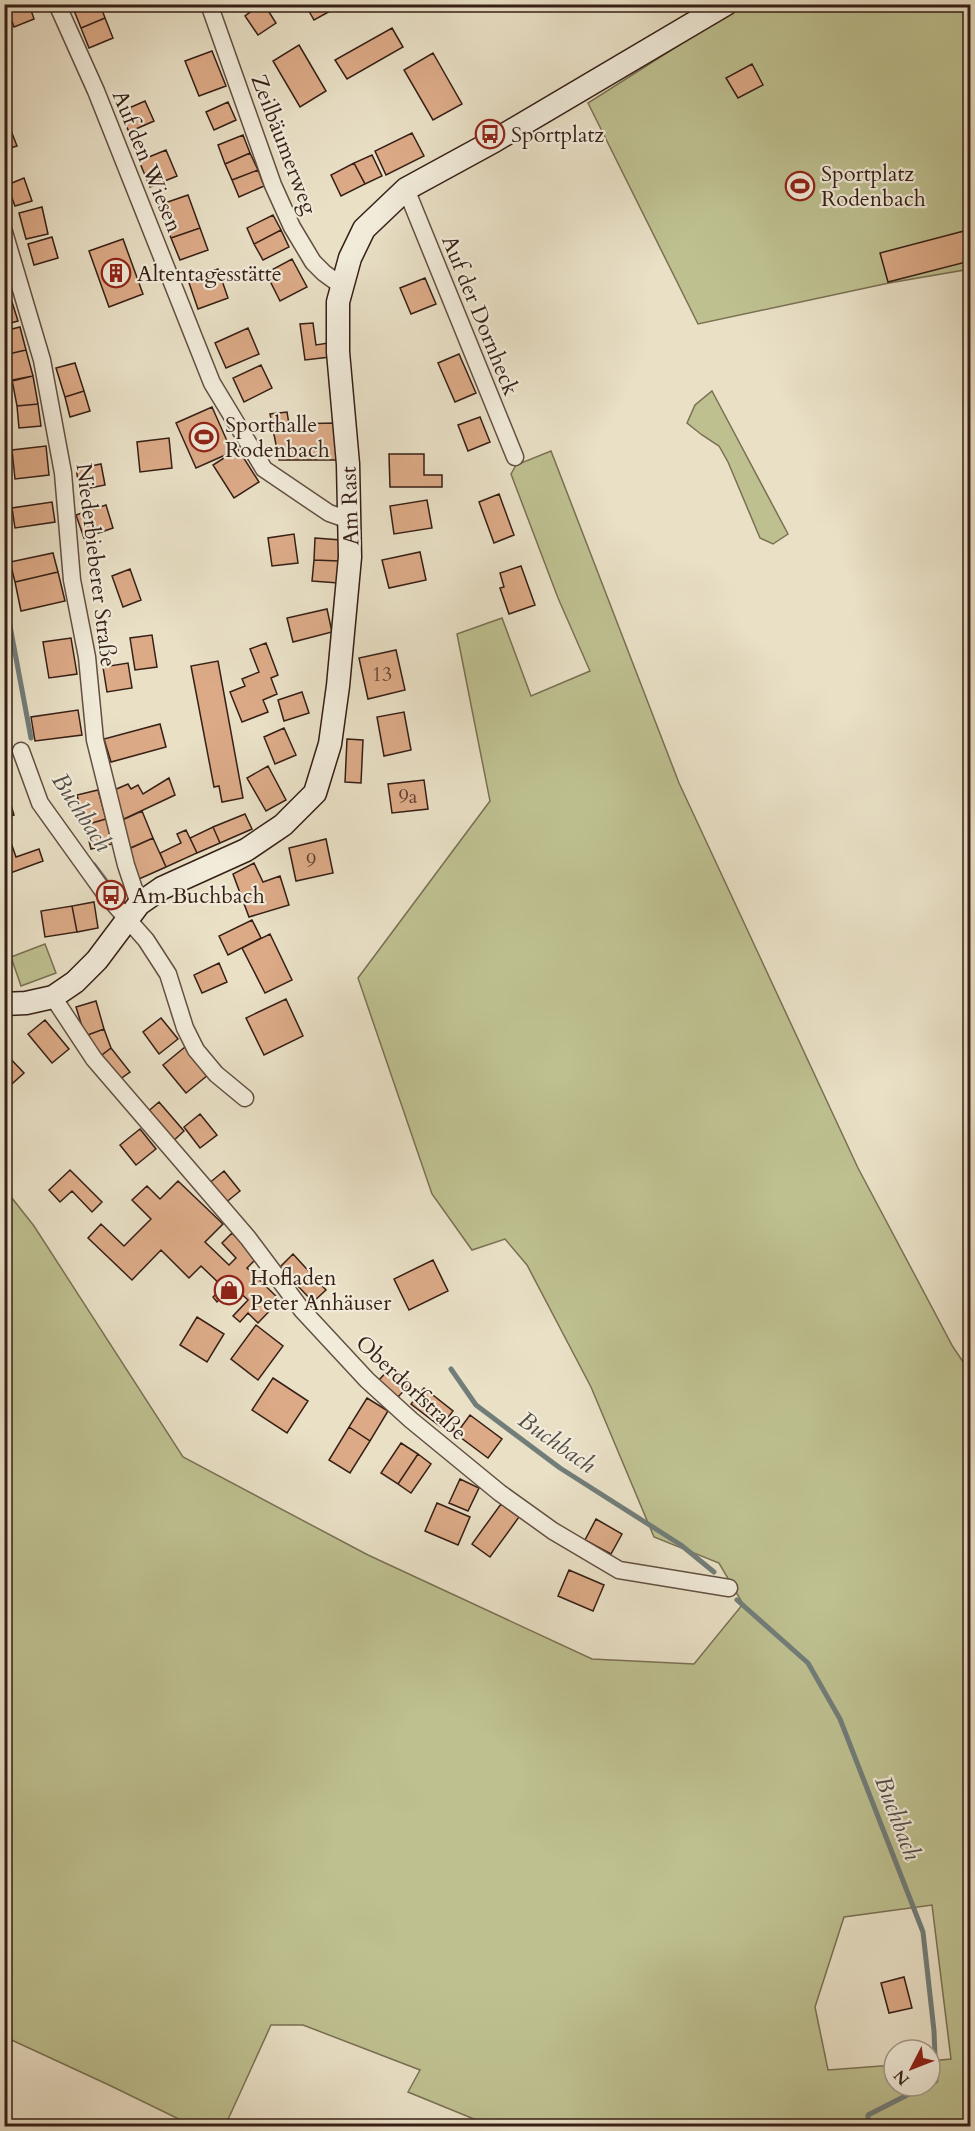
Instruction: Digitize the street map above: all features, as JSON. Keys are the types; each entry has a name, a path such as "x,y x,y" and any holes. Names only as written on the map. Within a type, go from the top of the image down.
{"street":[{"name":"Auf den Wiesen","path":"57,4 96,91 212,383 264,469 329,513 349,520"},
{"name":"Zeilbäumerweg","path":"210,4 273,185 292,227 313,262 342,286"},
{"name":"Am Rast","path":"132,912 170,884 246,850 283,825 315,793 330,744 350,557 348,464 338,352 339,302 350,258 364,229 406,189 576,93 726,4"},
{"name":"Auf der Dornheck","path":"406,189 515,457"},
{"name":"Niederbieberer Straße","path":"4,232 42,360 63,472 72,580 87,657 95,740 126,865 132,912"},
{"path":"21,751 40,803 106,895 132,912 146,940 168,974 185,1028 196,1050 216,1074 245,1098"},
{"path":"4,1004 26,1003 53,997 75,982 97,960 132,912"},
{"name":"Oberdorfstraße","path":"53,997 94,1059 248,1238 302,1310 367,1380 411,1420 500,1493 553,1532 619,1570 729,1588"}],"green space":[{"name":"Sportplatz Rodenbach","path":"742,5 970,5 970,269 889,283 698,324 588,103"},
{"path":"712,391 788,534 773,544 760,538 719,446 687,423 695,405"},
{"path":"551,451 679,783 858,1168 953,1347 970,1372 970,2126 491,2126 408,2092 420,2070 303,2025 271,2025 225,2126 193,2126 5,2037 4,1188 34,1226 183,1457 368,1555 592,1659 694,1664 743,1604 719,1563 654,1537 591,1387 527,1265 505,1239 472,1250 432,1194 358,978 490,801 457,634 502,618 531,696 590,671 558,598 511,474 516,465","holes":["932,1905 951,2059 942,2060 942,2098 882,2098 882,2066 828,2070 815,2007 844,1917"]},
{"path":"45,944 56,973 21,986 11,957"}],"building":[{"path":"12,4 29,4 34,19 14,27 7,7"},
{"path":"83,4 100,4 105,18 81,28 73,8"},
{"path":"264,4 276,23 258,35 245,16"},
{"path":"305,4 343,4 314,20"},
{"path":"105,18 113,38 89,48 81,28"},
{"path":"392,28 403,47 347,79 335,60"},
{"path":"299,45 326,91 300,107 273,61"},
{"path":"212,51 226,86 199,96 185,61"},
{"path":"433,53 462,104 433,120 404,70"},
{"path":"752,64 763,85 738,98 726,78"},
{"path":"145,101 154,121 129,132 120,112"},
{"path":"228,102 236,120 214,130 206,112"},
{"path":"10,128 17,146 4,150 4,131"},
{"path":"412,133 424,156 386,175 375,151"},
{"path":"243,135 250,153 225,164 218,145"},
{"path":"166,150 177,176 150,187 139,161"},
{"path":"250,153 258,170 232,180 225,164"},
{"path":"372,155 382,176 365,184 354,163"},
{"path":"354,163 365,184 341,196 331,175"},
{"path":"258,170 264,186 239,197 232,180"},
{"path":"24,178 32,201 15,206 7,185"},
{"path":"188,195 200,228 171,238 159,205"},
{"path":"42,207 48,234 26,239 19,213"},
{"path":"273,215 281,230 254,244 247,228"},
{"path":"200,228 208,250 180,260 171,238"},
{"path":"281,230 289,247 263,260 254,244"},
{"path":"964,231 970,261 888,282 880,253"},
{"path":"52,237 58,258 34,265 28,244"},
{"name":"Altentagesstätte","path":"123,239 143,294 109,307 89,251"},
{"path":"292,259 307,287 280,301 266,273"},
{"path":"218,269 228,298 198,309 188,280"},
{"path":"425,278 436,304 411,314 400,288"},
{"path":"12,302 18,321 4,325 4,304"},
{"path":"313,323 316,345 328,343 330,357 305,360 300,324"},
{"path":"20,327 26,350 4,355 4,331"},
{"path":"248,328 259,354 226,368 215,343"},
{"path":"26,350 33,376 4,383 4,355"},
{"path":"459,354 476,393 455,402 438,363"},
{"path":"75,363 84,391 65,397 56,368"},
{"path":"261,365 272,388 244,402 233,378"},
{"path":"33,376 38,404 17,406 12,380"},
{"path":"84,391 90,411 70,417 65,397"},
{"path":"38,404 41,426 19,428 17,406"},
{"name":"Sporthalle Rodenbach","path":"212,407 232,452 196,468 176,423"},
{"path":"287,412 289,424 336,423 336,460 279,460 270,414"},
{"path":"480,417 490,442 468,451 458,425"},
{"path":"169,438 172,468 140,472 137,442"},
{"path":"46,446 49,475 15,479 12,450"},
{"path":"238,449 259,482 234,498 213,465"},
{"path":"389,454 424,454 424,475 442,475 442,487 390,487"},
{"path":"101,464 105,485 80,490 76,469"},
{"path":"499,494 514,535 494,543 479,502"},
{"path":"427,500 432,528 394,534 390,506"},
{"path":"52,502 55,522 15,528 12,508"},
{"path":"106,505 113,528 84,538 76,515"},
{"path":"294,534 298,563 272,566 268,538"},
{"path":"315,538 341,540 339,561 314,560"},
{"path":"420,552 426,580 389,588 382,560"},
{"path":"53,553 58,572 15,582 10,562"},
{"path":"314,560 339,561 338,583 312,581"},
{"path":"521,566 535,605 509,614 500,588 504,587 500,573"},
{"path":"130,569 141,600 123,607 112,576"},
{"path":"58,572 65,601 21,611 15,582"},
{"path":"327,609 332,632 293,642 287,618"},
{"path":"152,635 157,667 135,670 130,638"},
{"path":"71,638 77,674 49,678 43,642"},
{"path":"266,643 278,675 271,678 277,694 263,700 268,712 242,722 230,692 245,686 242,679 259,672 250,649"},
{"path":"396,650 405,690 368,699 359,658"},
{"path":"218,661 243,798 222,802 219,786 214,787 191,666"},
{"path":"128,663 132,688 107,692 103,667"},
{"path":"302,692 309,713 284,721 278,700"},
{"path":"78,710 82,735 35,741 31,717"},
{"path":"404,712 411,750 384,756 377,717"},
{"path":"160,724 166,747 111,762 104,739"},
{"path":"284,728 296,755 275,764 264,737"},
{"path":"347,739 363,740 361,783 345,782"},
{"path":"268,766 286,800 266,811 247,778"},
{"path":"169,778 175,795 124,819 112,791 128,784 131,789 138,785 143,794"},
{"path":"424,780 428,809 392,813 388,784"},
{"path":"98,790 106,819 85,825 77,795"},
{"path":"10,802 14,815 5,818 8,830 4,831 4,803"},
{"path":"142,811 153,838 131,848 120,821"},
{"path":"245,814 252,829 220,843 213,827"},
{"path":"106,819 112,844 91,849 85,825"},
{"path":"213,827 220,843 197,853 190,838"},
{"path":"186,830 197,853 166,867 160,853 181,843 177,834"},
{"path":"8,834 16,857 39,849 43,861 5,875 4,835"},
{"path":"153,838 166,867 139,879 126,850"},
{"path":"326,839 333,873 296,881 289,848"},
{"path":"254,863 263,882 280,876 289,905 249,917 233,874"},
{"path":"94,902 98,928 77,932 72,906"},
{"path":"72,906 77,932 45,937 41,911"},
{"path":"252,920 261,938 228,955 219,936"},
{"path":"270,934 292,980 265,993 242,948"},
{"path":"219,963 227,982 202,993 194,975"},
{"path":"286,999 303,1036 264,1055 246,1018"},
{"path":"96,1001 104,1029 85,1036 76,1007"},
{"path":"161,1018 178,1039 159,1054 143,1032"},
{"path":"45,1020 69,1049 52,1063 28,1034"},
{"path":"104,1029 111,1048 98,1058 85,1036"},
{"path":"185,1047 208,1075 186,1093 163,1065"},
{"path":"111,1048 130,1072 116,1082 98,1058"},
{"path":"4,1052 24,1073 4,1091"},
{"path":"159,1102 184,1131 171,1143 145,1114"},
{"path":"200,1114 217,1135 200,1148 184,1127"},
{"path":"140,1129 156,1149 136,1165 120,1145"},
{"path":"70,1170 102,1202 92,1212 72,1191 60,1202 49,1190"},
{"path":"224,1171 240,1191 224,1204 208,1184"},
{"path":"178,1181 223,1224 205,1242 229,1265 236,1258 222,1243 232,1233 257,1258 247,1268 280,1300 258,1323 248,1313 240,1322 233,1316 248,1300 233,1286 217,1302 213,1297 223,1287 201,1266 189,1278 161,1250 132,1280 88,1238 101,1224 124,1246 151,1219 132,1200 147,1186 160,1199"},
{"path":"293,1254 326,1290 313,1302 280,1267"},
{"path":"433,1260 448,1291 409,1310 394,1279"},
{"path":"197,1317 224,1334 207,1362 180,1345"},
{"path":"256,1325 283,1346 258,1380 231,1359"},
{"path":"392,1366 411,1383 398,1397 379,1380"},
{"path":"273,1378 308,1401 287,1433 252,1410"},
{"path":"424,1388 453,1411 441,1427 411,1404"},
{"path":"367,1398 388,1411 370,1441 349,1427"},
{"path":"470,1415 502,1439 488,1458 456,1434"},
{"path":"349,1427 370,1441 350,1473 329,1460"},
{"path":"401,1443 418,1454 398,1484 381,1473"},
{"path":"418,1454 431,1464 411,1493 398,1484"},
{"path":"460,1479 479,1488 468,1511 449,1503"},
{"path":"437,1503 470,1517 458,1545 425,1531"},
{"path":"501,1504 519,1517 490,1557 472,1544"},
{"path":"596,1519 622,1534 611,1554 585,1540"},
{"path":"569,1570 604,1585 593,1611 558,1596"},
{"path":"904,1977 912,2008 889,2013 881,1983"}],"waterway":[{"name":"Buchbach","path":"4,594 31,738"},
{"name":"Buchbach","path":"94,865 109,885"},
{"name":"Buchbach","path":"451,1369 476,1405 560,1468 681,1545 714,1572"},
{"name":"Buchbach","path":"737,1600 808,1663 840,1719 923,1932 934,2038"},
{"name":"Buchbach","path":"868,2126 868,2115 901,2098"}],"place":[{"name":"Sportplatz","path":"490,134"},
{"name":"Sportplatz Rodenbach","path":"800,186"},
{"name":"Altentagesstätte","path":"116,273"},
{"name":"Sporthalle Rodenbach","path":"204,437"},
{"name":"Am Buchbach","path":"111,895"},
{"name":"Hofladen Peter Anhäuser","path":"229,1290"}]}
